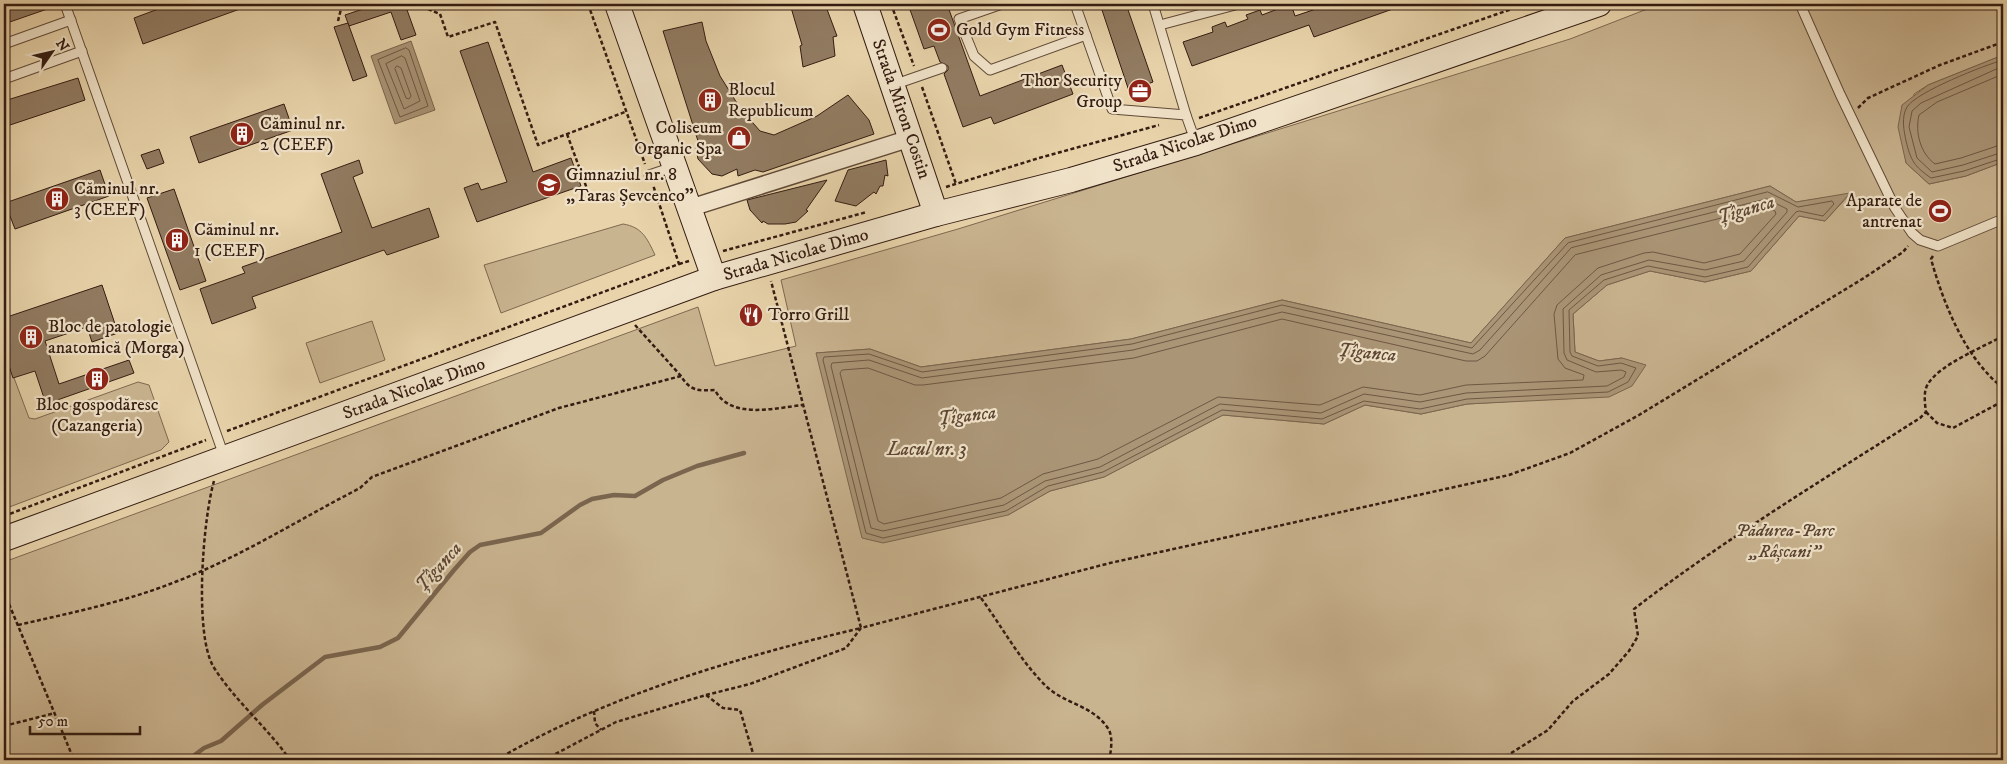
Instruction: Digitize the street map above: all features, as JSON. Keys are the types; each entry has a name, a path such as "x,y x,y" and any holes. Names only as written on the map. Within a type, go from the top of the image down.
{"main road":[{"path":"617,4 676,166 714,278"},
{"name":"Strada Miron Costin","path":"864,4 933,204"},
{"name":"Strada Nicolae Dimo","path":"4,538 220,465 714,278 933,204 1071,180 1190,127 1598,4"}],"street":[{"path":"690,208 911,138"}],"lane":[{"path":"65,4 217,435 220,465"},
{"path":"1002,4 959,19 970,58 990,70 1086,35"},
{"path":"1075,4 1112,109 1190,127 1154,4"},
{"path":"1160,25 1239,4"},
{"path":"1800,4 1850,116 1895,208 1904,224 1916,237 1926,243 1938,246 2003,219"},
{"path":"4,44 71,20"},
{"path":"4,79 82,51"},
{"path":"893,85 942,68"},
{"path":"649,175 676,166"}],"path":[{"path":"338,21 342,5 346,4"},
{"path":"416,4 440,14 448,37 495,22 538,145 625,112"},
{"path":"588,4 679,264"},
{"path":"891,4 956,184"},
{"path":"933,204 956,184 1146,127 1190,127 1526,4"},
{"path":"1850,116 1868,98 1940,65 2003,42"},
{"path":"567,134 590,196"},
{"path":"4,516 679,264 875,210"},
{"path":"496,760 534,738 594,710 674,680 747,657 1110,564 1509,475 1570,453 1639,415 1864,278 1903,252 1916,237"},
{"path":"1938,246 1931,259 1952,321 1992,380 2003,388"},
{"path":"775,295 861,628"},
{"path":"634,324 681,376 687,386 697,391 715,390 718,397 732,406 753,410 802,405"},
{"path":"2003,336 1944,369 1927,385 1924,402 1926,412 1938,423 1952,428 2003,401"},
{"path":"18,625 128,598 204,570 360,488 372,477 559,408 681,376"},
{"path":"1500,760 1548,730 1573,701 1609,674 1629,651 1638,636 1634,609 1672,580 1926,412"},
{"path":"220,465 208,501 202,604 206,637 213,665 290,760"},
{"path":"4,592 74,760"},
{"path":"980,598 1024,662 1049,688 1095,714 1110,731 1112,751 1110,760"},
{"path":"544,760 616,722 750,684 846,648 861,628"},
{"path":"706,695 723,708 740,710 755,760"},
{"path":"594,710 595,723 601,730"},
{"path":"4,726 56,713"}],"green space":[{"name":"Pădurea-Parc „Râșcani”","path":"1660,4 2003,4 2003,55 1928,85 1914,94 1906,163 1929,184 1966,176 2003,162 2003,760 4,760 4,562 698,307 715,366 796,346 781,280 958,229 1570,39","holes":["1770,186 1796,202 1850,194 1825,221 1799,216 1751,271 1705,282 1650,271 1607,285 1573,314 1575,352 1599,361 1622,358 1518,401 1467,404 1421,414 1365,405 1324,424 1223,415 1104,477 1050,491 1008,515 816,353 870,349 921,367 1131,339 1282,300 1471,343 1565,238"]},
{"path":"623,224 630,225 643,234 655,255 501,313 484,265"},
{"path":"372,321 385,360 320,383 306,343"},
{"path":"4,351 29,418 35,419 138,382 149,385 169,442 161,450 4,509"}],"water":[{"path":"411,41 435,110 395,124 371,56"},
{"path":"2003,55 2003,162 1966,176 1929,184 1906,163 1898,127 1902,105 1928,85"},
{"name":"Lacul nr. 3","path":"1770,186 1796,202 1850,193 1825,221 1799,216 1751,271 1705,282 1650,271 1607,285 1573,314 1575,352 1599,361 1622,358 1646,365 1632,386 1609,397 1467,404 1421,414 1365,405 1324,424 1223,415 1104,477 1050,491 1008,515 883,543 862,538 816,353 870,349 921,367 1131,339 1282,300 1471,343 1565,238"}],"building":[{"path":"4,4 55,4 56,6 4,24"},
{"path":"160,4 251,5 143,44 134,18 161,8"},
{"path":"378,4 409,4 406,7 416,35 401,40 391,12 349,26 345,15"},
{"path":"790,4 825,4 837,36 833,37 835,56 803,67 800,46 802,45"},
{"path":"908,4 947,4 980,96 1062,65 1073,94 994,124 991,117 963,127 944,74 948,70 948,66 940,62 934,46 924,49"},
{"path":"1100,4 1126,4 1153,82 1129,91"},
{"path":"1291,4 1295,16 1331,4 1404,5 1314,37 1309,25 1192,66 1183,42 1213,32 1212,27 1225,22 1227,27 1248,19 1246,15 1260,10 1262,15"},
{"name":"Blocul Republicum","path":"702,22 706,41 720,76 740,108 760,131 774,135 817,116 848,95 869,120 874,134 763,172 755,170 738,176 737,169 722,176 712,174 698,159 696,149 698,141 663,31"},
{"path":"348,23 367,76 353,81 334,27"},
{"path":"488,42 533,172 571,158 581,186 477,222 464,188 478,183 481,190 507,182 460,51"},
{"path":"78,78 85,100 4,127 4,101"},
{"name":"Căminul nr. 2 (CEEF)","path":"284,104 293,130 199,163 190,137"},
{"path":"159,149 164,163 147,169 141,155"},
{"path":"359,160 363,173 353,177 372,228 429,208 439,237 387,255 384,250 252,297 256,308 212,324 200,289 245,273 242,267 342,232 321,174"},
{"path":"886,160 888,176 885,175 883,186 880,186 876,194 874,192 856,206 835,201 848,170"},
{"name":"Căminul nr. 3 (CEEF)","path":"100,170 109,196 15,229 5,203"},
{"path":"827,180 806,210 808,211 796,222 768,224 763,221 762,223 750,210 747,200"},
{"name":"Căminul nr. 1 (CEEF)","path":"174,189 206,281 180,290 147,198"},
{"name":"Bloc de patologie anatomică (Morga)","path":"102,285 118,333 92,342 87,327 45,341 59,384 129,360 134,373 46,404 35,371 13,378 4,351 4,318"}],"waterway":[{"name":"Țîganca","path":"188,760 204,748 221,741 262,705 325,657 380,647 398,638 454,570 470,552 480,545 541,533 580,505 592,499 614,495 635,496 663,480 697,466 744,453"}],"place":[{"name":"Gold Gym Fitness","path":"939,30"},
{"name":"Thor Security Group","path":"1140,91"},
{"name":"Blocul Republicum","path":"710,100"},
{"name":"Căminul nr. 2 (CEEF)","path":"242,134"},
{"name":"Coliseum Organic Spa","path":"739,138"},
{"name":"Gimnaziul nr. 8 „Taras Șevcenco”","path":"549,185"},
{"name":"Căminul nr. 3 (CEEF)","path":"57,199"},
{"name":"Aparate de antrenat","path":"1940,211"},
{"name":"Căminul nr. 1 (CEEF)","path":"177,240"},
{"name":"Torro Grill","path":"751,315"},
{"name":"Bloc de patologie anatomică (Morga)","path":"31,337"},
{"name":"Bloc gospodăresc (Cazangeria)","path":"97,379"}]}
